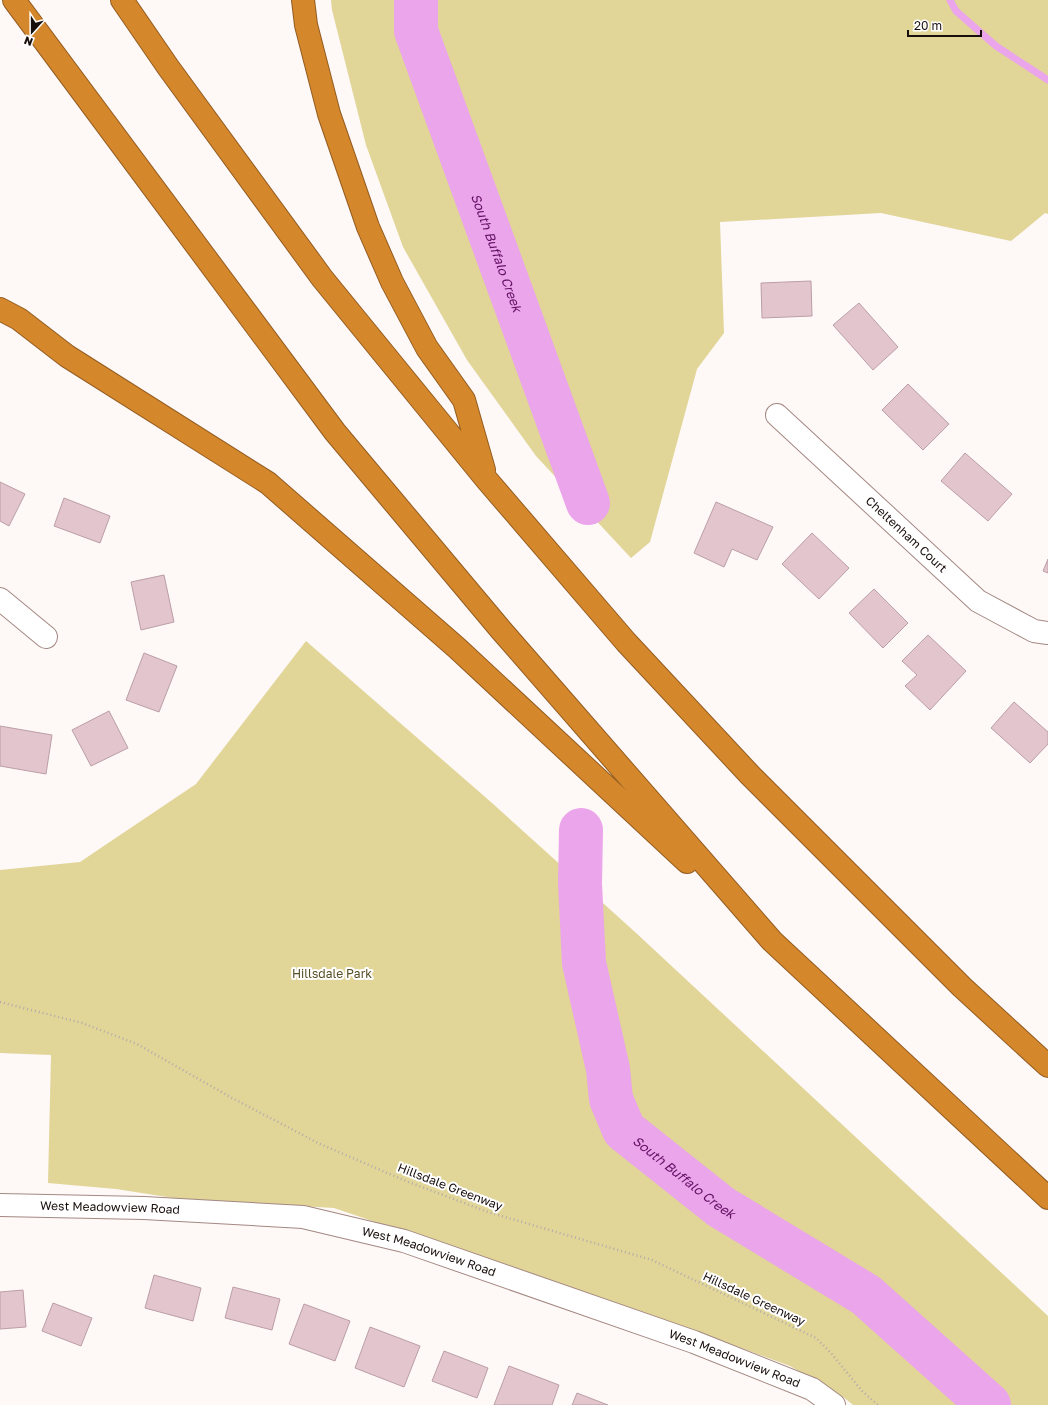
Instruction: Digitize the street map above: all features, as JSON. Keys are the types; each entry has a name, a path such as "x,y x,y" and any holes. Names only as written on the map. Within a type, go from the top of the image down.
{"highway":[{"path":"14,0 335,432 501,630 772,942"},
{"path":"122,0 172,74 322,278 486,478 626,642 750,775 962,987 1048,1066"},
{"path":"303,0 306,25 329,114 368,227 392,282 427,348 464,400 486,478"},
{"path":"0,309 18,319 67,356 268,483 457,648 1048,1198"},
{"path":"0,324 67,356"}],"street":[{"name":"Cheltenham Court","path":"777,415 978,601 1034,631 1048,633"},
{"path":"0,599 46,637"},
{"name":"West Meadowview Road","path":"0,1205 144,1208 310,1218 404,1241 694,1342 812,1389 834,1405"}],"path":[{"name":"Hillsdale Greenway","path":"0,1002 82,1023 137,1044 232,1098 320,1144 406,1180 488,1212 652,1260 816,1338 831,1353 862,1392 878,1405"}],"green space":[{"path":"331,0 1048,0 1048,214 1045,213 1011,241 881,213 720,222 724,333 697,369 650,542 631,558 536,456 467,360 403,247 366,145 332,10"},
{"name":"Hillsdale Park","path":"306,641 492,803 635,932 1048,1316 1048,1405 853,1405 842,1396 790,1366 684,1327 334,1208 180,1199 116,1189 48,1183 51,1055 0,1053 0,870 80,862 196,784"}],"building":[{"path":"811,281 812,316 762,318 761,283"},
{"path":"859,303 898,347 873,370 833,325"},
{"path":"908,384 949,424 923,450 882,410"},
{"path":"965,453 1012,494 988,521 941,481"},
{"path":"0,482 25,494 9,526 0,521"},
{"path":"64,498 110,516 100,543 54,526"},
{"path":"716,502 773,527 757,560 732,549 724,567 694,553"},
{"path":"812,533 849,568 819,599 782,564"},
{"path":"1048,559 1048,573 1043,571"},
{"path":"164,575 174,622 141,630 131,582"},
{"path":"874,589 908,623 883,648 849,613"},
{"path":"928,635 966,671 930,710 905,686 917,675 902,661"},
{"path":"144,653 177,666 159,712 126,700"},
{"path":"1014,702 1048,732 1048,744 1030,763 991,728"},
{"path":"109,711 128,748 91,766 72,730"},
{"path":"0,726 52,735 46,774 0,766"},
{"path":"154,1275 201,1288 193,1321 145,1308"},
{"path":"233,1287 280,1299 272,1330 225,1318"},
{"path":"23,1290 26,1327 0,1329 0,1292"},
{"path":"53,1303 92,1318 81,1346 42,1331"},
{"path":"304,1304 350,1321 335,1361 289,1344"},
{"path":"370,1327 420,1346 404,1387 355,1368"},
{"path":"444,1351 488,1368 477,1398 432,1381"},
{"path":"509,1366 559,1385 552,1405 494,1405"},
{"path":"577,1393 608,1405 572,1405"}],"waterway":[{"name":"South Buffalo Creek","path":"416,0 416,31 588,503"},
{"path":"950,0 956,11 996,46 1048,80"},
{"name":"South Buffalo Creek","path":"581,830 580,884 584,963 608,1069 611,1099 624,1130 721,1207 866,1295 989,1405"}]}
